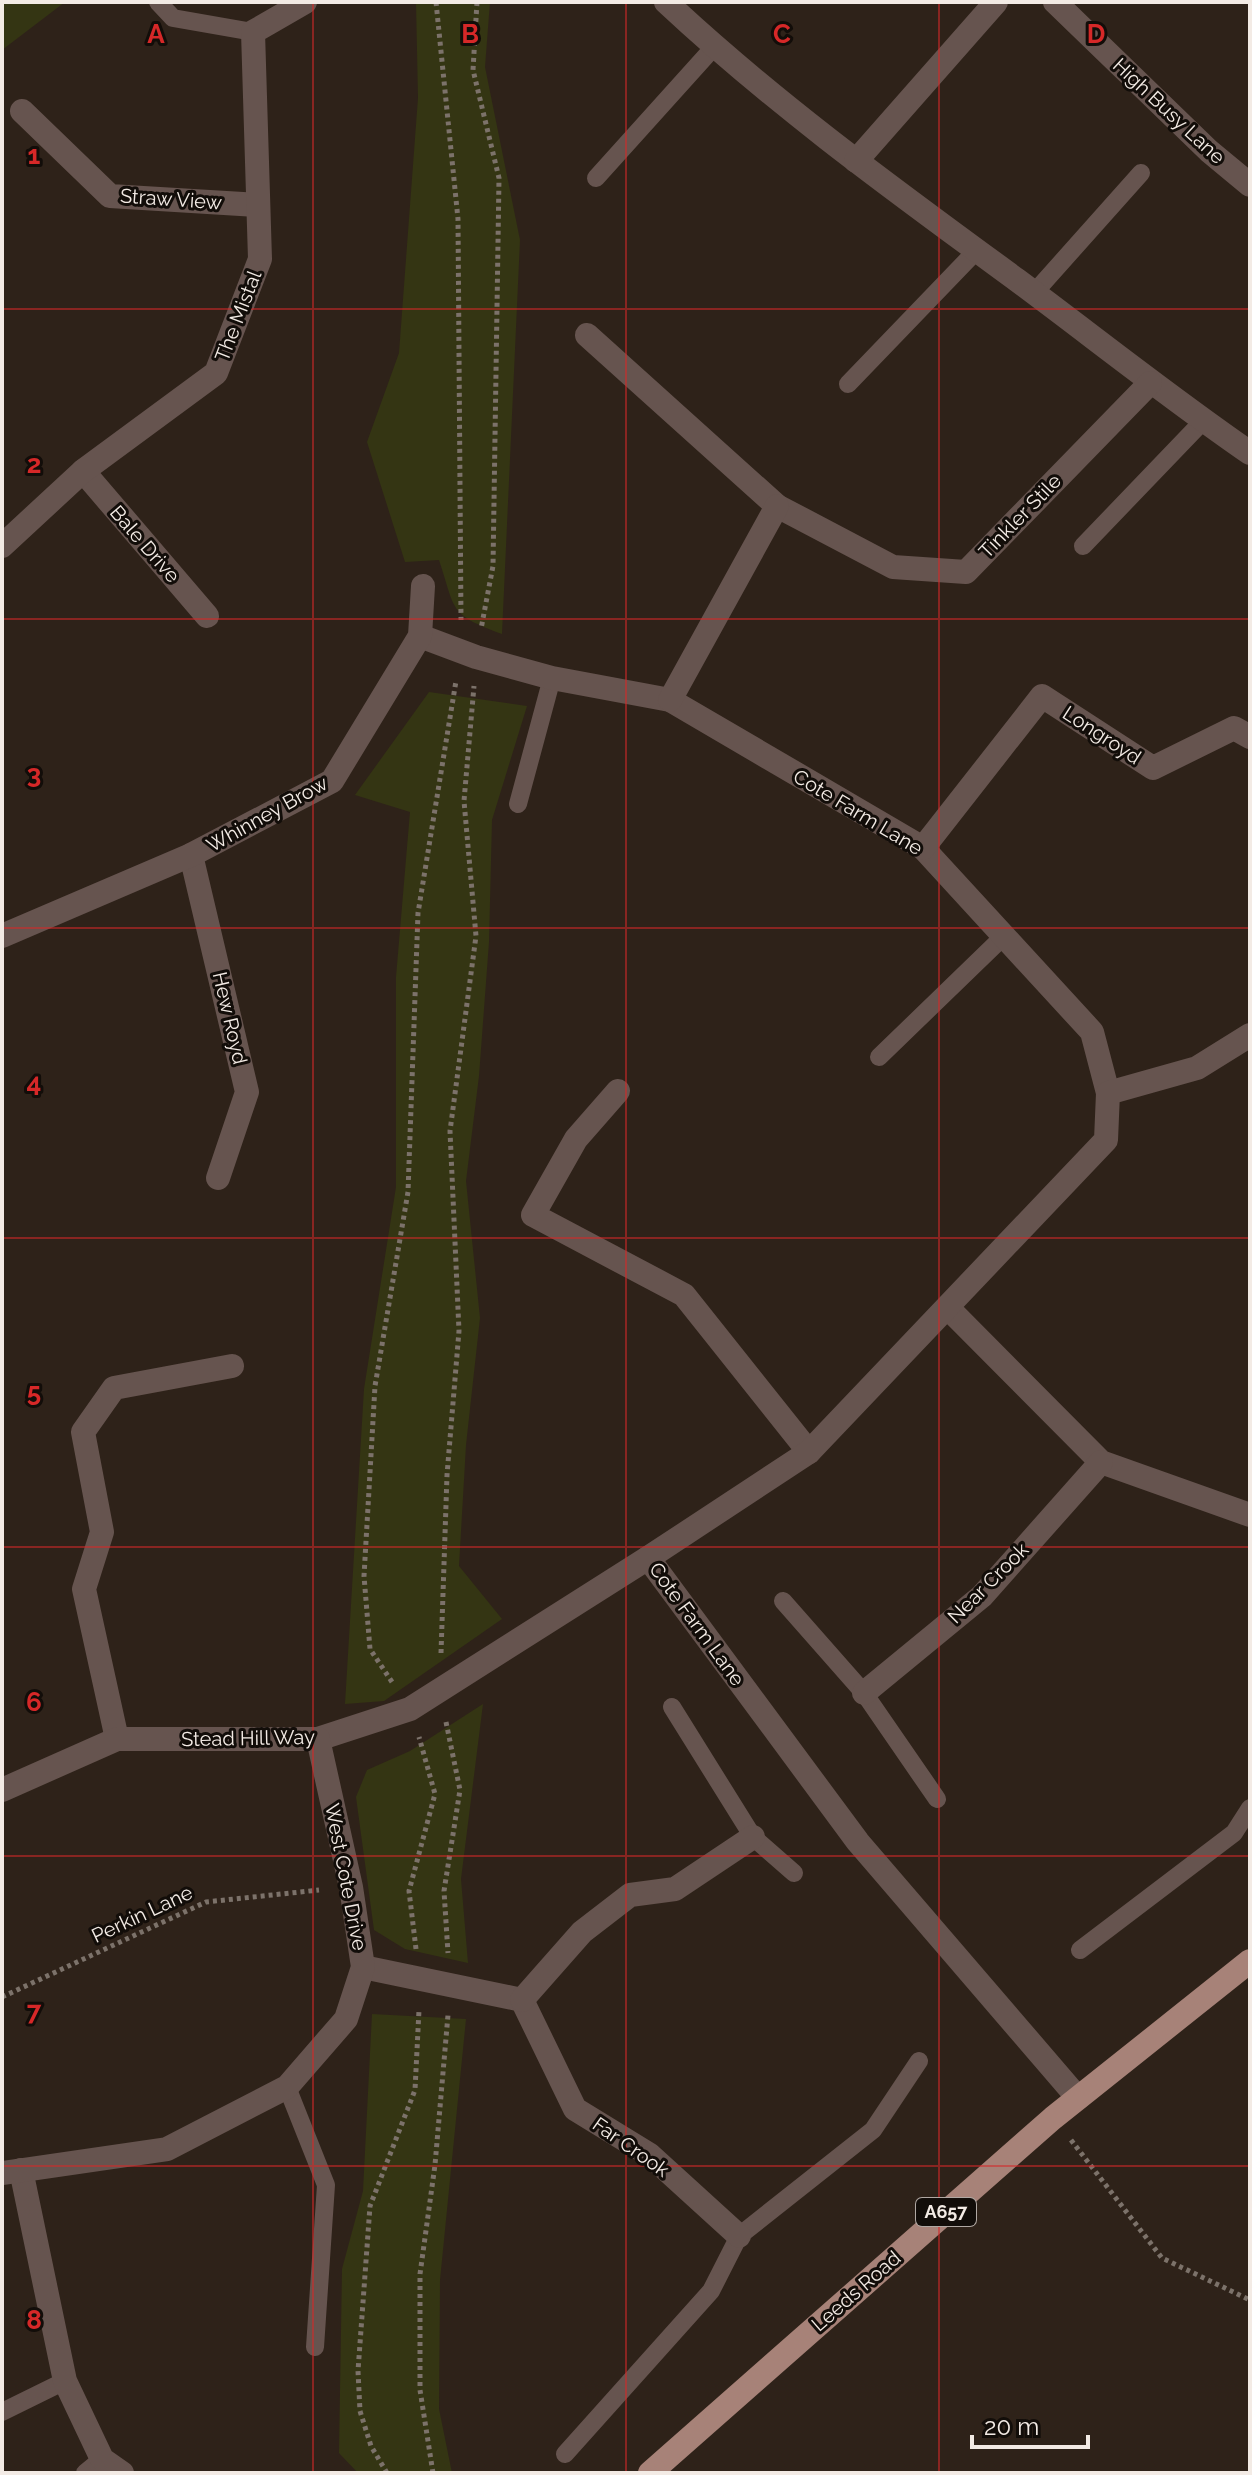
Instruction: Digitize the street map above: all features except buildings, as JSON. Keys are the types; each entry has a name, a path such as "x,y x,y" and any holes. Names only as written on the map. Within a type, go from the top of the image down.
{"main road":[{"name":"Leeds Road","path":"650,2473 1053,2118 1250,1961"}],"street":[{"path":"253,32 305,2"},
{"path":"666,2 714,47 856,161 1150,383 1250,453"},
{"path":"856,161 996,2"},
{"name":"High Busy Lane","path":"1055,2 1209,151 1250,185"},
{"name":"The Mistal","path":"2,546 83,471 216,373 260,259 253,32"},
{"name":"Straw View","path":"22,111 110,196 258,205"},
{"name":"Tinkler Stile","path":"587,335 777,506 893,567 966,572 1150,383"},
{"name":"Bale Drive","path":"83,471 207,616"},
{"path":"670,700 777,506"},
{"name":"Whinney Brow","path":"2,936 191,855 332,781 420,636 423,586"},
{"name":"Cote Farm Lane","path":"420,636 552,678 670,700 923,848 1092,1032 1108,1093 1106,1140 809,1452 648,1558 858,1842 1078,2098"},
{"name":"Longroyd","path":"923,848 1042,696 1153,768 1234,728 1250,737"},
{"name":"Hew Royd","path":"191,855 247,1092 218,1178"},
{"path":"1108,1093 1197,1068 1250,1035"},
{"path":"618,1091 576,1139 533,1215 684,1295 809,1452"},
{"path":"948,1308 1101,1462 1250,1515"},
{"path":"117,1739 84,1589 102,1532 83,1432 114,1388 232,1366"},
{"name":"Near Crook","path":"864,1693 982,1596 1101,1462"},
{"name":"Stead Hill Way","path":"2,1790 117,1739 318,1739 410,1709 648,1558"},
{"name":"West Cote Drive","path":"103,2468 65,2381 12,2172 167,2149 287,2087 346,2019 363,1967 351,1887 318,1739"},
{"path":"363,1967 522,2000 582,1932 630,1895 675,1889 753,1837"},
{"name":"Far Crook","path":"522,2000 575,2109 650,2155 739,2236"}],"lane":[{"path":"158,2 173,18 253,32"},
{"path":"596,178 714,47"},
{"path":"1034,293 1141,173"},
{"path":"848,384 976,251"},
{"path":"1083,546 1203,421"},
{"path":"518,804 552,678"},
{"path":"879,1057 1004,936"},
{"path":"783,1601 864,1693 937,1799"},
{"path":"672,1707 753,1837 794,1873"},
{"path":"1080,1950 1234,1833 1250,1808"},
{"path":"565,2454 711,2291 739,2236 873,2130 919,2061"},
{"path":"287,2087 326,2185 315,2347"},
{"path":"2,2412 65,2381"}],"path":[{"path":"433,2473 420,2390 420,2274 435,2165 451,1987 444,1891 460,1790 440,1691 447,1475 459,1331 450,1131 476,936 464,801 469,654 458,219 436,2"},
{"path":"387,2473 371,2446 360,2411 359,2356 370,2206 415,2090 420,1981 409,1891 435,1794 410,1709 370,1649 364,1576 375,1386 408,1192 418,913 469,654 493,566 499,178 473,70 477,2"},
{"name":"Perkin Lane","path":"2,1997 206,1902 351,1887"},
{"path":"1053,2118 1162,2258 1250,2300"}],"shaded area":[{"path":"2,2 65,2 2,50"},
{"path":"416,2 490,2 485,67 520,240 502,634 472,621 457,609 439,560 405,562 367,442 399,353 418,98"},
{"path":"429,692 527,706 492,820 489,942 479,1076 466,1181 480,1318 466,1445 459,1566 502,1619 384,1701 345,1704 364,1389 396,1187 396,977 410,812 355,795"},
{"path":"483,1704 461,1879 468,1963 405,1949 374,1930 356,1797 367,1770 410,1751"},
{"path":"372,2014 466,2019 440,2280 439,2409 452,2473 358,2473 339,2453 342,2269 363,2191"}]}
